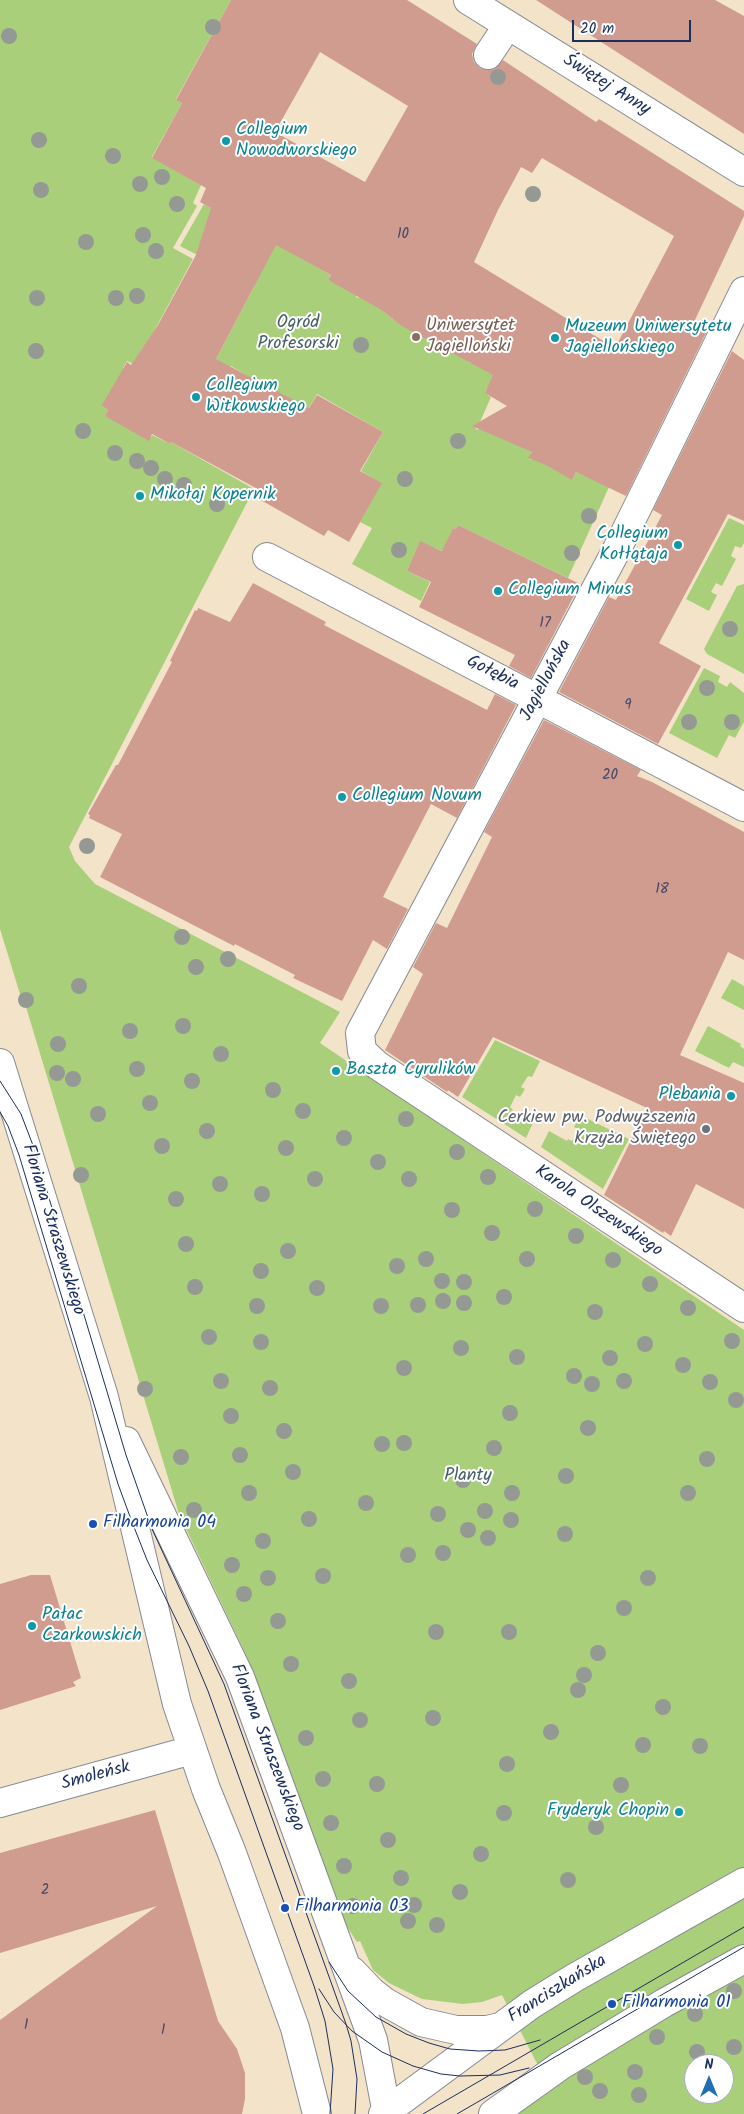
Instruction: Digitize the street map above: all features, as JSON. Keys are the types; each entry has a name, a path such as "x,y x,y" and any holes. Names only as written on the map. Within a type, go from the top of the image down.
{"street":[{"name":"Świętej Anny","path":"468,0 744,172"},
{"path":"488,55 508,24"},
{"name":"Jagiellońska","path":"377,1065 362,1051 360,1033 617,549 744,291"},
{"name":"Gołębia","path":"267,556 744,807"},
{"name":"Floriana Straszewskiego","path":"0,1063 104,1397 177,1704 192,1750 296,2028 317,2114"},
{"name":"Karola Olszewskiego","path":"377,1065 744,1308"},
{"name":"Floriana Straszewskiego","path":"104,1397 240,1676 373,2040 386,2113"},
{"name":"Smoleńsk","path":"0,1803 192,1750"},
{"name":"Franciszkańska","path":"386,2113 502,2026 574,1978 744,1882"},
{"path":"493,2114 560,2066 664,2003 744,1958"},
{"path":"347,1965 370,1991 385,2002 421,2022 456,2030 487,2030 502,2026"}],"green space":[{"name":"Planty","path":"0,0 231,0 176,99 182,103 152,157 201,185 193,203 197,206 173,248 193,259 145,348 143,347 133,364 127,361 123,368 126,370 105,407 108,410 105,416 151,437 152,435 170,444 171,442 254,489 69,847 75,861 95,884 340,1012 320,1043 744,1330 744,2114 517,2114 551,2091 502,1995 482,2002 463,2004 422,1999 389,1983 373,1970 360,1941 357,1942 336,1910 247,1657 179,1514 26,1007 24,1007 0,929"},
{"name":"Ogród Profesorski","path":"204,204 331,275 328,280 332,282 335,277 358,291 356,297 359,298 362,294 393,319 470,356 468,362 471,363 474,359 499,374 491,390 487,388 485,393 491,397 480,422 474,425 477,430 482,426 532,451 529,459 534,460 537,454 572,480 576,472 609,487 568,578 458,525 456,529 453,528 443,551 420,542 407,571 430,582 421,601 352,564 372,528 360,522 381,483 361,471 383,432 317,394 307,411 231,366 229,368 215,361 255,285 180,246"},
{"path":"729,518 744,525 744,543 741,548 735,546 731,556 736,559 722,586 716,583 711,592 717,595 709,611 686,599"},
{"path":"744,584 744,674 707,654 704,649 737,586"},
{"path":"704,668 720,676 718,682 727,687 730,682 744,693 744,722 735,738 729,735 717,758 669,733"},
{"path":"732,979 744,986 744,1010 721,998"},
{"path":"708,1026 741,1044 740,1046 744,1049 744,1067 733,1062 729,1068 695,1051"},
{"path":"495,1040 540,1061 532,1077 528,1076 521,1087 525,1089 520,1097 516,1095 510,1107 513,1110 512,1112 533,1123 526,1138 462,1097"},
{"path":"579,1118 586,1122 588,1119 629,1139 603,1189 541,1147 549,1131 567,1141 568,1139 572,1141 578,1129 574,1127"}],"building":[{"path":"231,0 407,0 477,44 472,54 474,62 480,68 494,69 503,60 596,122 599,119 744,211 744,216 694,322 707,331 626,496 576,472 572,480 546,465 528,458 532,452 472,426 507,406 485,393 493,375 402,326 380,309 328,280 331,275 276,245 216,359 309,408 317,395 383,432 360,471 382,483 349,542 328,530 324,536 259,499 263,492 171,442 170,444 152,434 149,441 105,416 108,410 102,405 127,362 131,365 158,325 196,255 211,208 200,202 206,188 152,158 182,103 176,100","holes":["320,52 408,106 365,182 275,132","542,158 674,236 615,348 474,262 498,210 521,167 532,173"]},
{"path":"536,0 715,0 744,16 744,134"},
{"name":"Collegium Kołłątaja","path":"732,351 744,360 744,521 728,514 659,643 701,666 658,744 559,692 609,597 616,600 662,515 653,510"},
{"name":"Collegium Minus","path":"458,525 580,584 531,678 509,666 515,655 419,607 431,582 407,571 420,541 442,551 453,528 456,529"},
{"name":"Collegium Novum","path":"253,583 326,622 324,625 487,710 495,694 516,705 457,818 431,804 383,897 408,909 387,949 373,940 342,1001 293,978 295,975 235,944 234,946 100,877 122,834 89,818 90,815 88,814 116,765 118,765 172,662 170,661 195,610 197,611 198,608 230,622"},
{"path":"544,720 641,770 637,776 652,782 744,832 744,960 728,952 680,1055 744,1083 744,1209 696,1184 671,1236 664,1231 663,1233 604,1195 647,1108 493,1037 458,1097 448,1090 447,1092 385,1050 423,974 413,967 436,923 447,928 492,837 484,832"},
{"name":"Pałac Czarkowskich","path":"31,1575 50,1575 81,1678 73,1682 76,1686 0,1710 0,1584"},
{"path":"155,1810 218,2021 237,2049 245,2073 245,2099 242,2114 0,2114 0,2020 157,1906 0,1953 0,1853"}],"tram line":[{"path":"0,1081 21,1114 34,1148 126,1455 152,1529 224,1684 346,2024 351,2041 357,2079 355,2114"},
{"path":"0,1112 8,1126 19,1155 118,1484 147,1560 189,1646 208,1691 314,1986 325,2021 333,2069 330,2114"},
{"path":"423,2114 744,1927"},
{"path":"457,2114 744,1947"},
{"path":"329,1962 348,1991 376,2017 406,2034 429,2043 450,2049 479,2051 505,2050 540,2040"},
{"path":"319,1989 334,2012 352,2031 382,2052 413,2066 441,2074 460,2076 500,2075 529,2068"}],"place":[{"name":"Collegium Nowodworskiego","path":"226,141"},
{"name":"Uniwersytet Jagielloński","path":"416,337"},
{"name":"Muzeum Uniwersytetu Jagiellońskiego","path":"555,338"},
{"name":"Collegium Witkowskiego","path":"196,397"},
{"name":"Mikołaj Kopernik","path":"140,496"},
{"name":"Collegium Kołłątaja","path":"678,545"},
{"name":"Collegium Minus","path":"498,591"},
{"name":"Collegium Novum","path":"342,797"},
{"name":"Baszta Cyrulików","path":"336,1071"},
{"name":"Plebania","path":"731,1096"},
{"name":"Cerkiew pw. Podwyższenia Krzyża Świętego","path":"706,1129"},
{"name":"Filharmonia 04","path":"93,1524"},
{"name":"Pałac Czarkowskich","path":"32,1626"},
{"name":"Fryderyk Chopin","path":"679,1812"},
{"name":"Filharmonia 03","path":"285,1908"},
{"name":"Filharmonia 01","path":"612,2004"}]}
